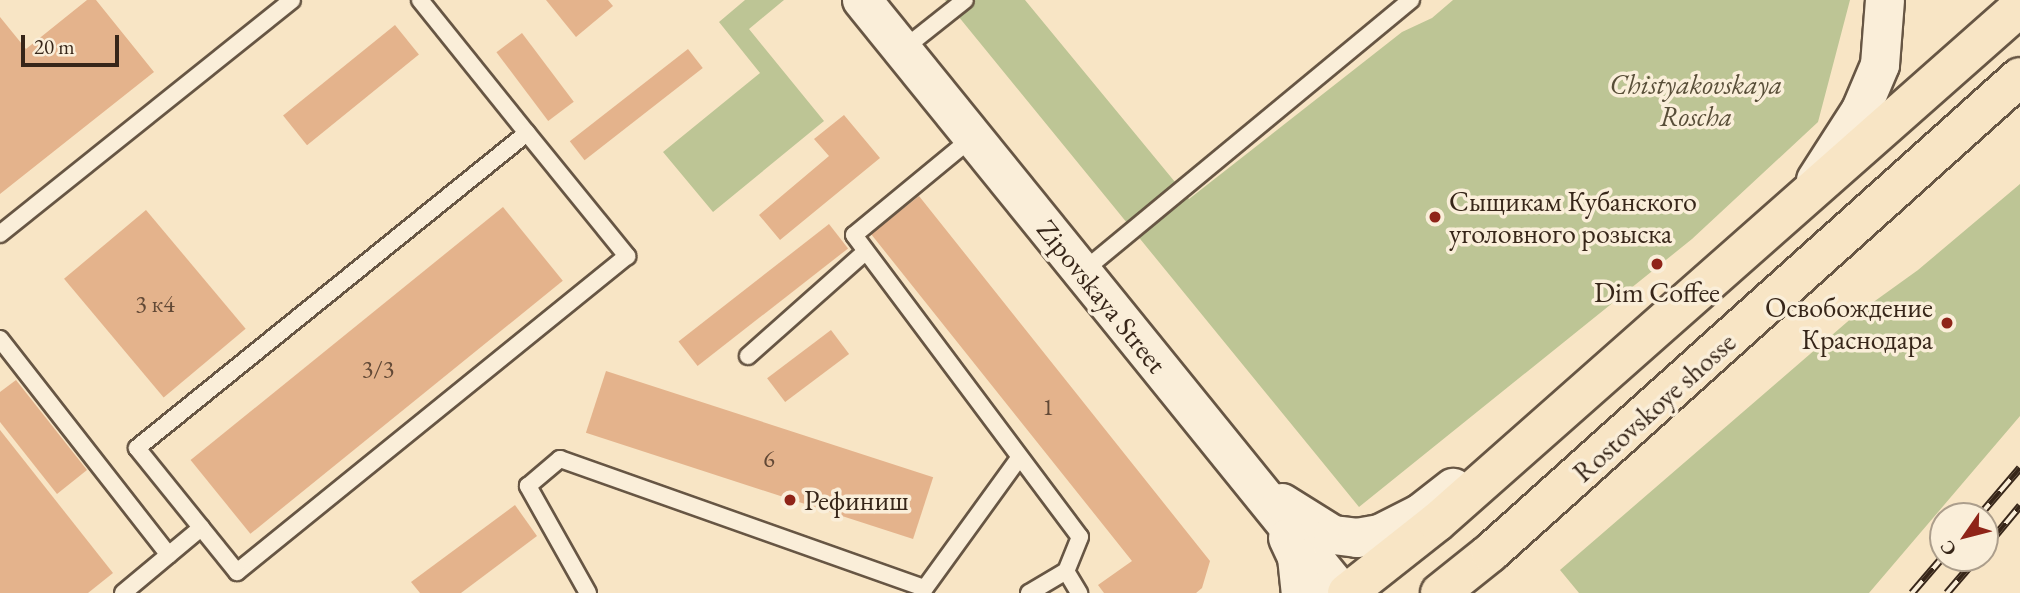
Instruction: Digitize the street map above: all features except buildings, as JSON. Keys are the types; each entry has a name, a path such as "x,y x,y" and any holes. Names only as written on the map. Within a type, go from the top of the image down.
{"main road":[{"name":"Rostovskoye shosse","path":"1344,593 1549,424 2020,8"},
{"name":"Rostovskoye shosse","path":"1440,593 1671,392 2016,78"}],"street":[{"name":"Zipovskaya Street","path":"862,0 1344,593"},
{"name":"Rostovskoye shosse","path":"1802,200 1861,110 1880,65 1885,0"},
{"path":"1249,478 1334,535 1380,534 1421,513 1511,442 1549,424"},
{"path":"1273,508 1297,556 1301,593"}],"lane":[{"path":"0,234 292,0"},
{"path":"419,0 627,256 237,572 137,448 527,133"},
{"path":"902,50 965,0"},
{"path":"1082,272 1410,0"},
{"path":"973,137 854,235 864,253 1080,537 1066,571 1029,593"},
{"path":"748,356 864,253"},
{"path":"0,339 169,555"},
{"path":"588,593 528,486 560,459 925,588 1019,458"},
{"path":"123,593 201,528"},
{"path":"1066,571 1079,593"}],"green space":[{"path":"745,0 784,0 749,29 824,121 713,212 663,152 760,73 719,22"},
{"name":"Chistyakovskaya Roscha","path":"945,0 1025,0 1189,199 1402,32 1432,18 1453,0 1850,0 1818,122 1692,239 1359,507"},
{"path":"2020,184 2020,416 1947,502 1929,502 1929,523 1869,593 1579,593 1560,570 1854,316 1918,270"}],"railway":[{"path":"1991,502 2020,468"},
{"path":"1999,531 2020,506"},
{"path":"1912,593 1930,572"},
{"path":"1947,593 1965,572"}],"place":[{"name":"Сыщикам Кубанского уголовного розыска","path":"1435,217"},
{"name":"Dim Coffee","path":"1657,264"},
{"name":"Освобождение Краснодара","path":"1947,323"},
{"name":"Рефиниш","path":"790,500"}]}
